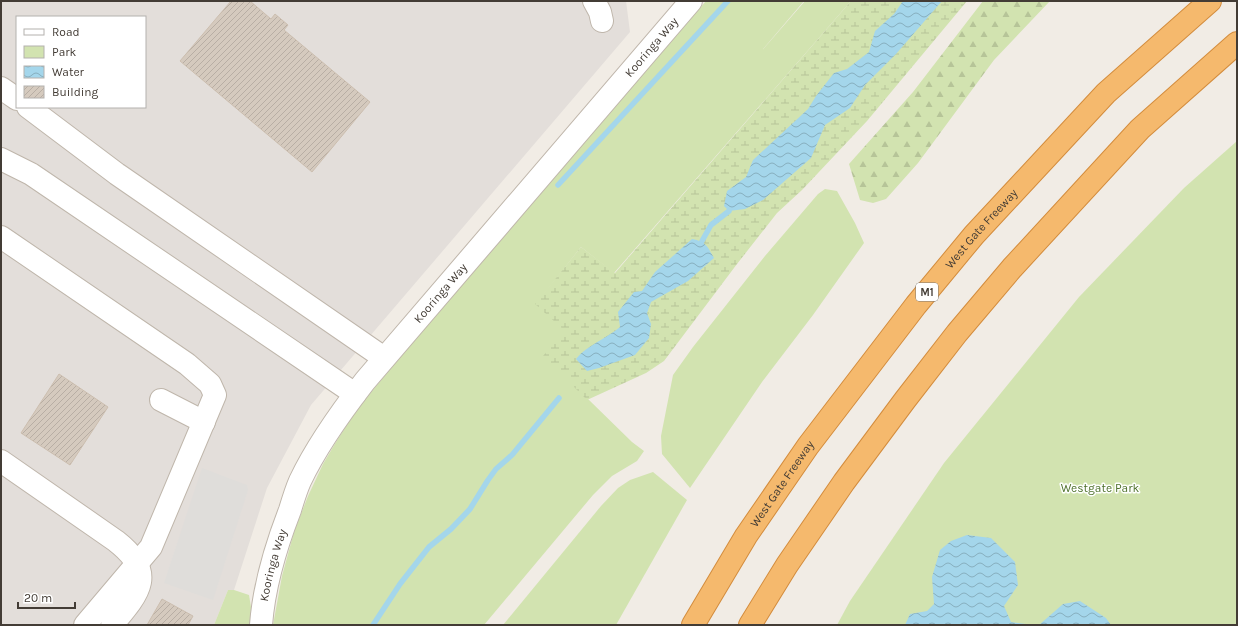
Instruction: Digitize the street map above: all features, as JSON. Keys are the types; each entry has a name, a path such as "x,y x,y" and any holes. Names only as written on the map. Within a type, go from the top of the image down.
{"highway":[{"name":"West Gate Freeway","path":"693,625 746,536 808,446 916,306 974,235 1106,93 1210,1"},
{"path":"750,625 787,565 844,482 909,394 1007,274 1140,128 1237,44"}],"street":[{"name":"Kooringa Way","path":"261,625 272,566 282,529 300,481 327,434 355,394 384,358 691,1"},
{"path":"1,88 16,98"},
{"path":"29,108 117,174 384,358"},
{"path":"1,159 32,174 355,394"},
{"path":"1,237 187,364 210,384 215,396 151,547 85,625"},
{"path":"161,400 204,422"},
{"path":"1,461 116,541 126,549 137,563 141,580 138,590 132,601 112,625"}],"shaded area":[{"path":"1,1 626,1 630,32 311,405 267,488 234,590 228,590 214,625 1,625"},
{"path":"202,468 247,485 248,490 213,600 164,583"}],"green space":[{"path":"706,1 804,1 758,55 805,1 851,1 614,273 581,247 536,304 566,331 544,356 632,442 644,451 637,461 612,476 593,495 484,625 273,625 282,576 294,532 308,496 323,464 357,409"},
{"path":"851,1 967,1 867,121 802,190 777,213 664,361 646,373 587,400 543,356 565,331 535,304 581,247 615,273"},
{"path":"983,1 1050,1 994,60 918,163 886,199 873,203 860,200 849,164 913,92"},
{"name":"Westgate Park","path":"1237,141 1237,625 837,625 850,601 944,463 1079,297 1184,188"},
{"path":"825,189 837,191 855,223 864,243 813,315 762,382 690,488 662,454 661,436 673,375 693,347 765,256 818,194"},
{"path":"653,472 687,500 616,625 503,625 601,506 618,488 630,480"},
{"path":"228,590 234,590 249,595 251,607 250,625 214,625"}],"water":[{"path":"903,1 942,1 896,54 865,85 850,108 825,125 811,158 763,200 745,209 729,211 724,206 727,191 746,177 753,160 808,109 834,73 847,69 869,52 875,31 894,14"},
{"path":"692,239 704,243 714,258 688,281 651,302 647,313 651,324 649,338 635,355 587,371 576,359 591,346 620,327 618,312 634,292 642,291 655,272"},
{"path":"967,535 991,538 1015,562 1018,585 1004,606 1011,622 1034,625 905,625 910,614 927,611 934,604 932,577 940,550 951,541"},
{"path":"1080,601 1106,618 1111,625 1039,625 1063,604"}],"building":[{"path":"231,1 250,1 271,19 275,14 288,25 284,30 370,102 312,172 180,61"},
{"path":"59,374 108,407 70,465 21,433"},
{"path":"162,599 193,616 188,625 147,625"}],"waterway":[{"path":"558,185 728,1"},
{"path":"702,241 711,225 729,211"},
{"path":"373,625 400,584 429,547 451,529 470,509 496,469 512,455 559,398"}]}
